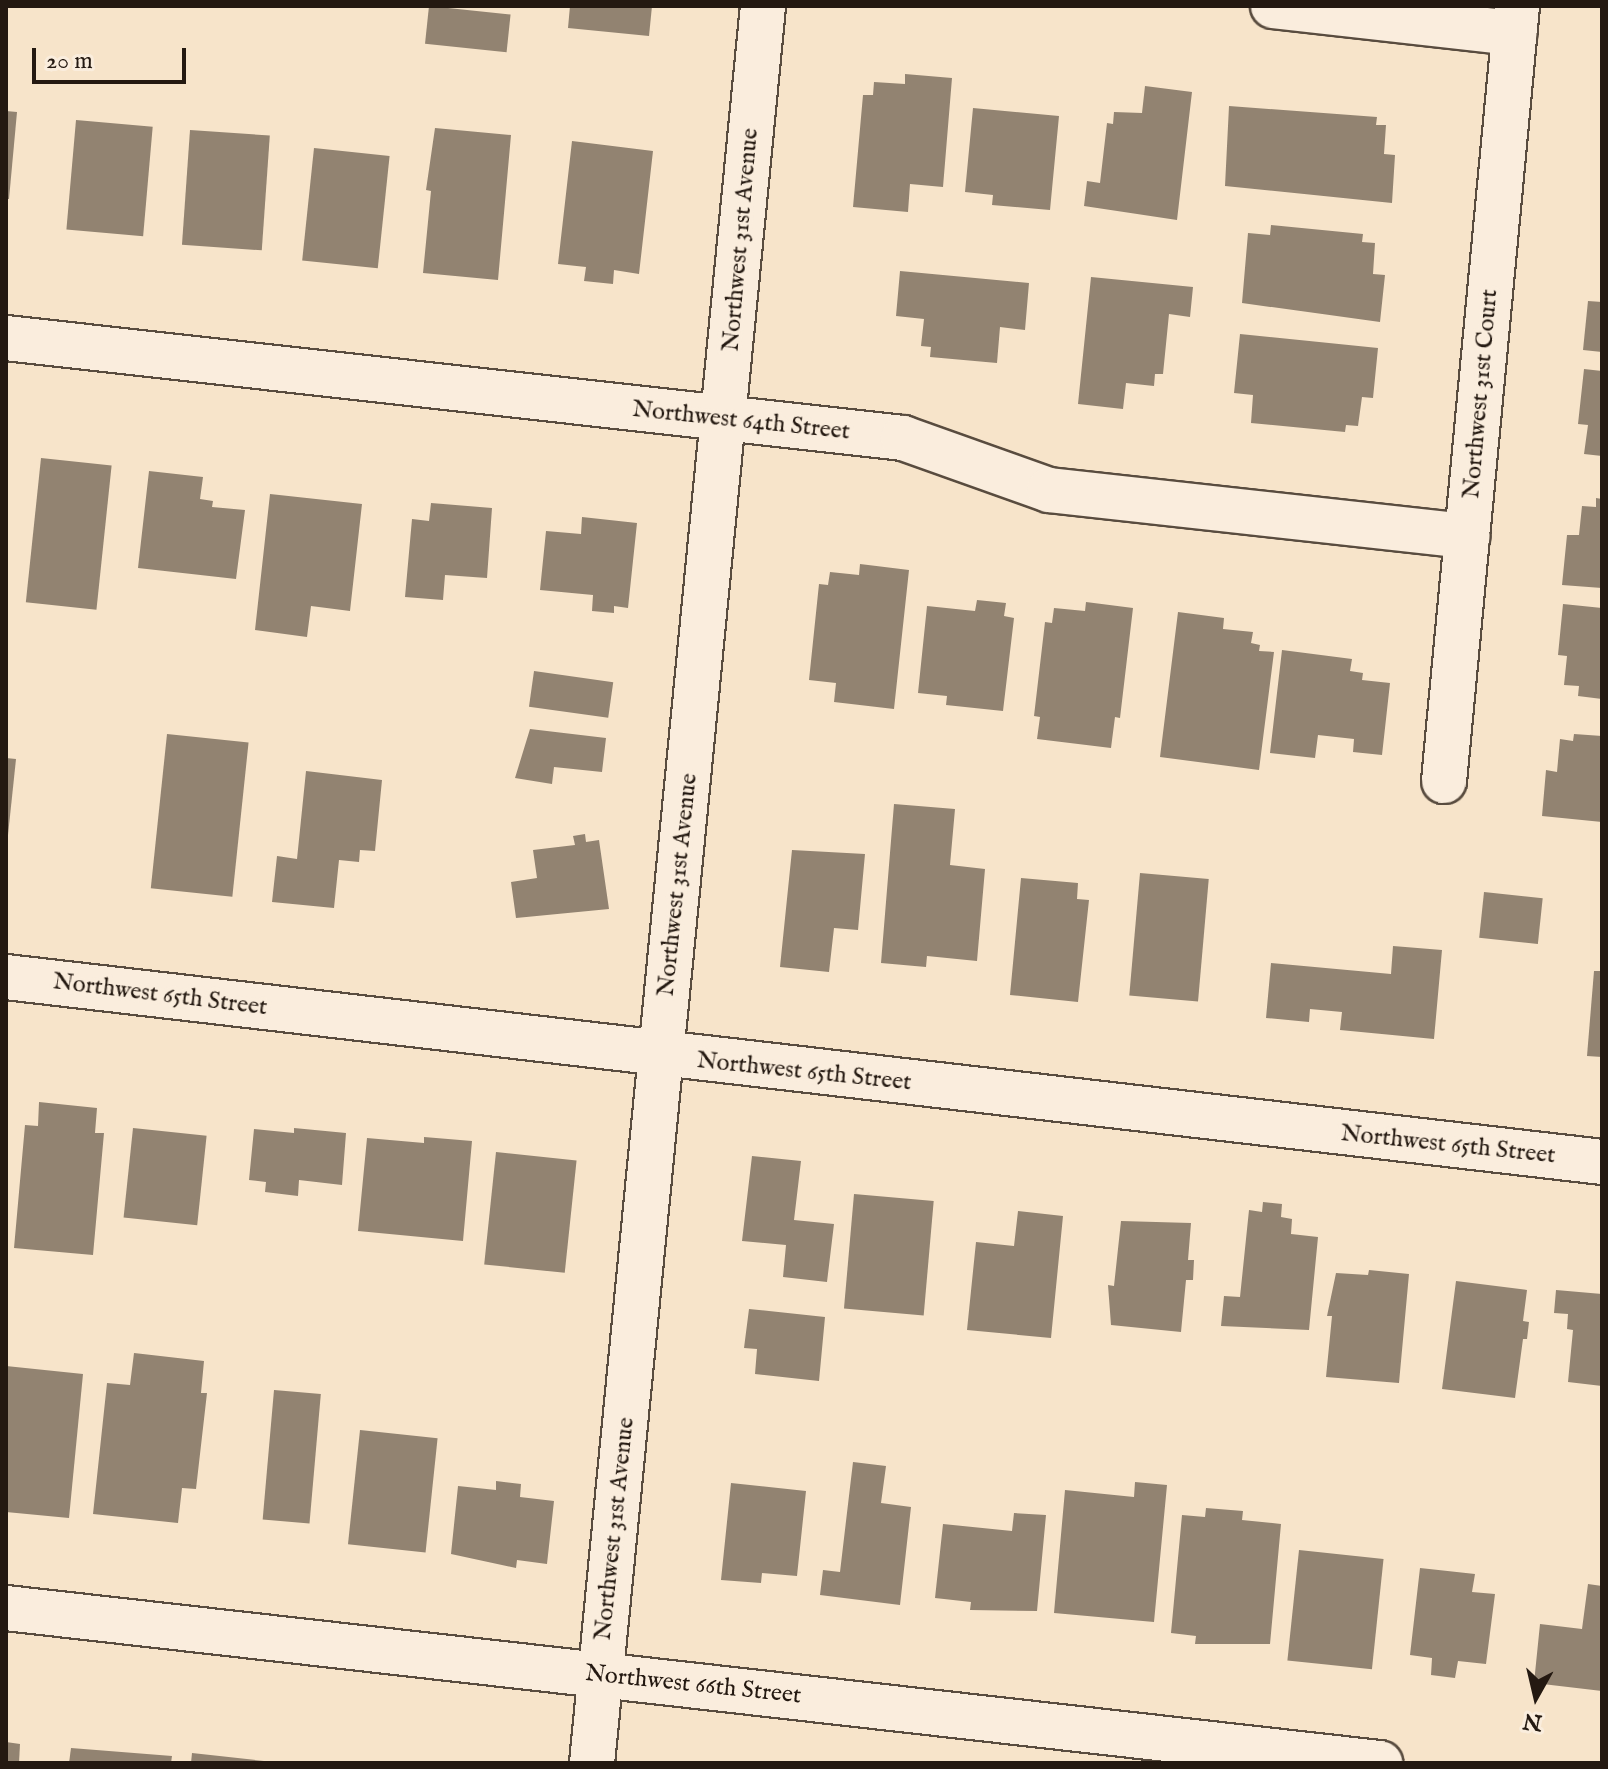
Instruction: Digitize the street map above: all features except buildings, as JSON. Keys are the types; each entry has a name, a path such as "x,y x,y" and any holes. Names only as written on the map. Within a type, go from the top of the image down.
{"street":[{"name":"Northwest 31st Avenue","path":"592,1763 763,6"},
{"path":"1273,6 1516,19"},
{"name":"Northwest 31st Court","path":"1444,781 1516,19"},
{"name":"Northwest 64th Street","path":"6,338 903,438 1049,490 1467,536"},
{"name":"Northwest 65th Street","path":"6,977 661,1056 1602,1162"},
{"name":"Northwest 66th Street","path":"6,1608 1380,1763"}]}
